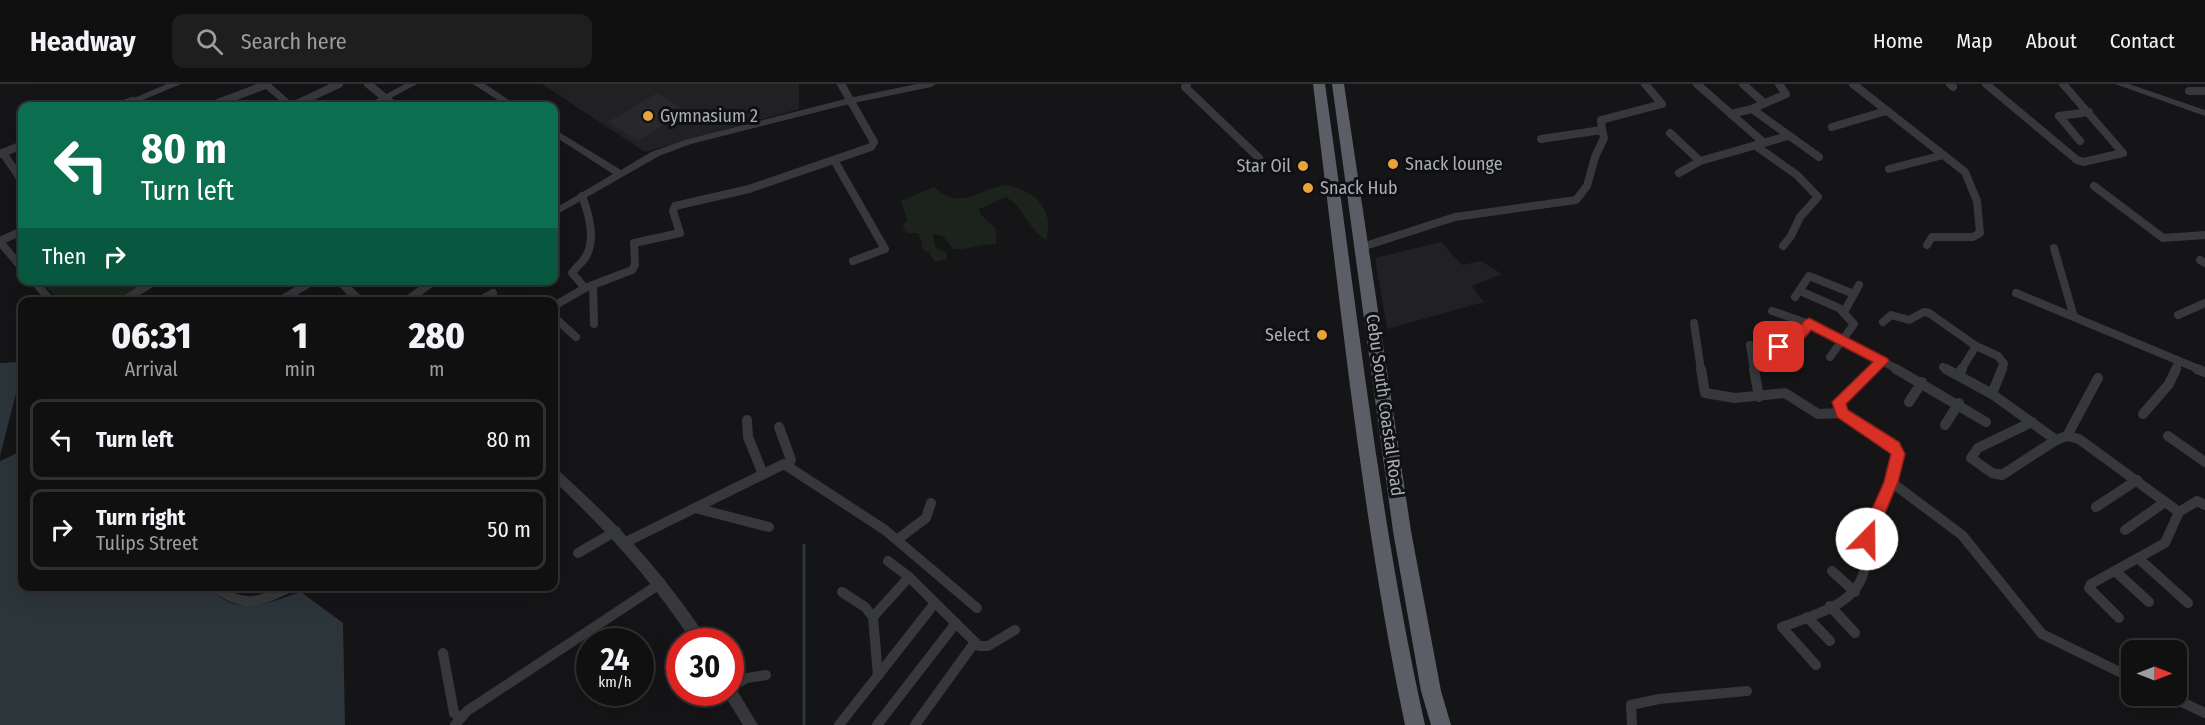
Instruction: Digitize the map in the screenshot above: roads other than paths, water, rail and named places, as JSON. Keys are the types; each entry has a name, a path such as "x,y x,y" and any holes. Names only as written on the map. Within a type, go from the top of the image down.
{"highway":[{"name":"Cebu South Coastal Road","path":"1319,84 1379,528 1399,651 1415,725"},
{"name":"Cebu South Coastal Road","path":"1338,84 1402,531 1431,692 1441,725"}],"street":[{"path":"138,102 176,84"},
{"path":"220,102 266,84 286,102"},
{"path":"300,102 339,84"},
{"path":"368,84 390,102"},
{"path":"377,102 412,84"},
{"path":"478,84 507,102"},
{"path":"558,304 634,267 634,243 680,233 673,211 675,206 749,189 871,147 873,142 841,84"},
{"path":"558,211 655,154 688,142 849,101 930,84"},
{"path":"1187,84 1186,89 1259,158"},
{"path":"1362,248 1455,217 1576,200 1583,195 1594,160 1604,142 1605,135 1601,120 1662,104 1645,84"},
{"path":"1697,84 1760,144 1811,187 1818,197 1813,206 1802,213 1796,222 1793,236 1783,246"},
{"path":"1743,84 1764,103"},
{"path":"1731,114 1752,110 1786,94 1779,84"},
{"path":"1853,84 1970,177 1982,224 1980,233 1972,237 1932,237 1927,245"},
{"path":"1986,84 2077,160 2083,162 2123,153 2063,84"},
{"path":"2120,84 2205,113"},
{"path":"2189,91 2205,91"},
{"path":"1752,110 1819,157"},
{"path":"1832,127 1886,111"},
{"path":"2080,141 2060,116 2089,112"},
{"path":"1542,139 1602,130"},
{"path":"1670,133 1700,161"},
{"path":"1679,172 1700,161 1788,136"},
{"path":"558,137 619,173"},
{"path":"18,147 1,153 18,176"},
{"path":"1889,169 1943,155"},
{"path":"834,160 885,249 853,261"},
{"path":"2094,186 2163,238 2205,236"},
{"path":"582,196 587,208 590,245 584,258 572,273 589,287 594,324"},
{"path":"18,233 0,241 18,263"},
{"path":"2054,248 2074,317"},
{"path":"1830,357 1844,341 1854,324 1845,312 1797,294 1809,276 1854,294"},
{"path":"37,285 48,297"},
{"path":"127,297 148,285"},
{"path":"286,297 306,285"},
{"path":"343,285 357,297"},
{"path":"411,297 429,285"},
{"path":"1845,312 1859,285"},
{"path":"486,297 493,293"},
{"path":"2016,293 2205,372"},
{"path":"2178,315 2205,303"},
{"path":"1772,311 1809,323 1844,341 1959,403 1986,422"},
{"path":"1883,322 1891,315 1909,320 1924,312 1929,313 1976,346 2002,360 2004,364 1992,394"},
{"path":"558,321 576,337"},
{"path":"1694,323 1705,393 1735,398 1785,393 1818,414 1842,413 1897,449 1898,454 1891,482 1865,544 1863,573 1855,592 1830,606 1782,627 1816,665"},
{"path":"1779,347 1798,339 1809,323"},
{"path":"1750,345 1759,397"},
{"path":"1958,375 1976,346"},
{"path":"1842,413 1839,402 1882,361"},
{"path":"2143,414 2169,384 2179,362"},
{"path":"1943,367 1992,394 2056,440"},
{"path":"2067,436 2098,378"},
{"path":"1909,402 1922,382"},
{"path":"1945,425 1959,403"},
{"path":"747,420 748,437 763,474"},
{"path":"2032,422 1978,448 1971,458 1997,475 2002,475 2056,440 2067,436 2079,439 2180,512"},
{"path":"779,427 791,460"},
{"path":"2168,436 2205,462"},
{"path":"626,542 784,464 840,496 898,539 977,608"},
{"path":"558,478 626,542 661,583 691,628"},
{"path":"2096,507 2137,480"},
{"path":"1891,482 1962,535 2042,634 2121,673"},
{"path":"2119,618 2089,588 2091,584 2151,553 2165,543 2180,512 2197,501 2205,505"},
{"path":"2125,530 2165,502"},
{"path":"898,539 926,518 931,503"},
{"path":"695,507 769,527"},
{"path":"578,553 616,531"},
{"path":"2138,558 2188,603"},
{"path":"888,561 909,577 979,646 988,646 1015,630"},
{"path":"1832,571 1855,592"},
{"path":"2115,571 2149,602"},
{"path":"873,617 909,577"},
{"path":"443,653 454,713 458,722 594,626 661,583"},
{"path":"221,591 234,601 247,603 257,602 281,591"},
{"path":"842,592 865,607 873,617 878,676"},
{"path":"842,724 935,603"},
{"path":"1830,606 1855,633"},
{"path":"1807,616 1830,641"},
{"path":"877,725 956,623"},
{"path":"915,725 975,642"},
{"path":"744,680 766,675"},
{"path":"1632,725 1629,707 1631,705 1659,699 1747,691"},
{"path":"2187,704 2205,713"},
{"path":"739,706 751,725"}],"waterway":[{"path":"804,545 804,725"}],"place":[{"name":"Gymnasium 2","path":"648,116"},
{"name":"Snack lounge","path":"1393,164"},
{"name":"Star Oil","path":"1303,166"},
{"name":"Snack Hub","path":"1308,188"},
{"name":"Select","path":"1322,335"}]}
